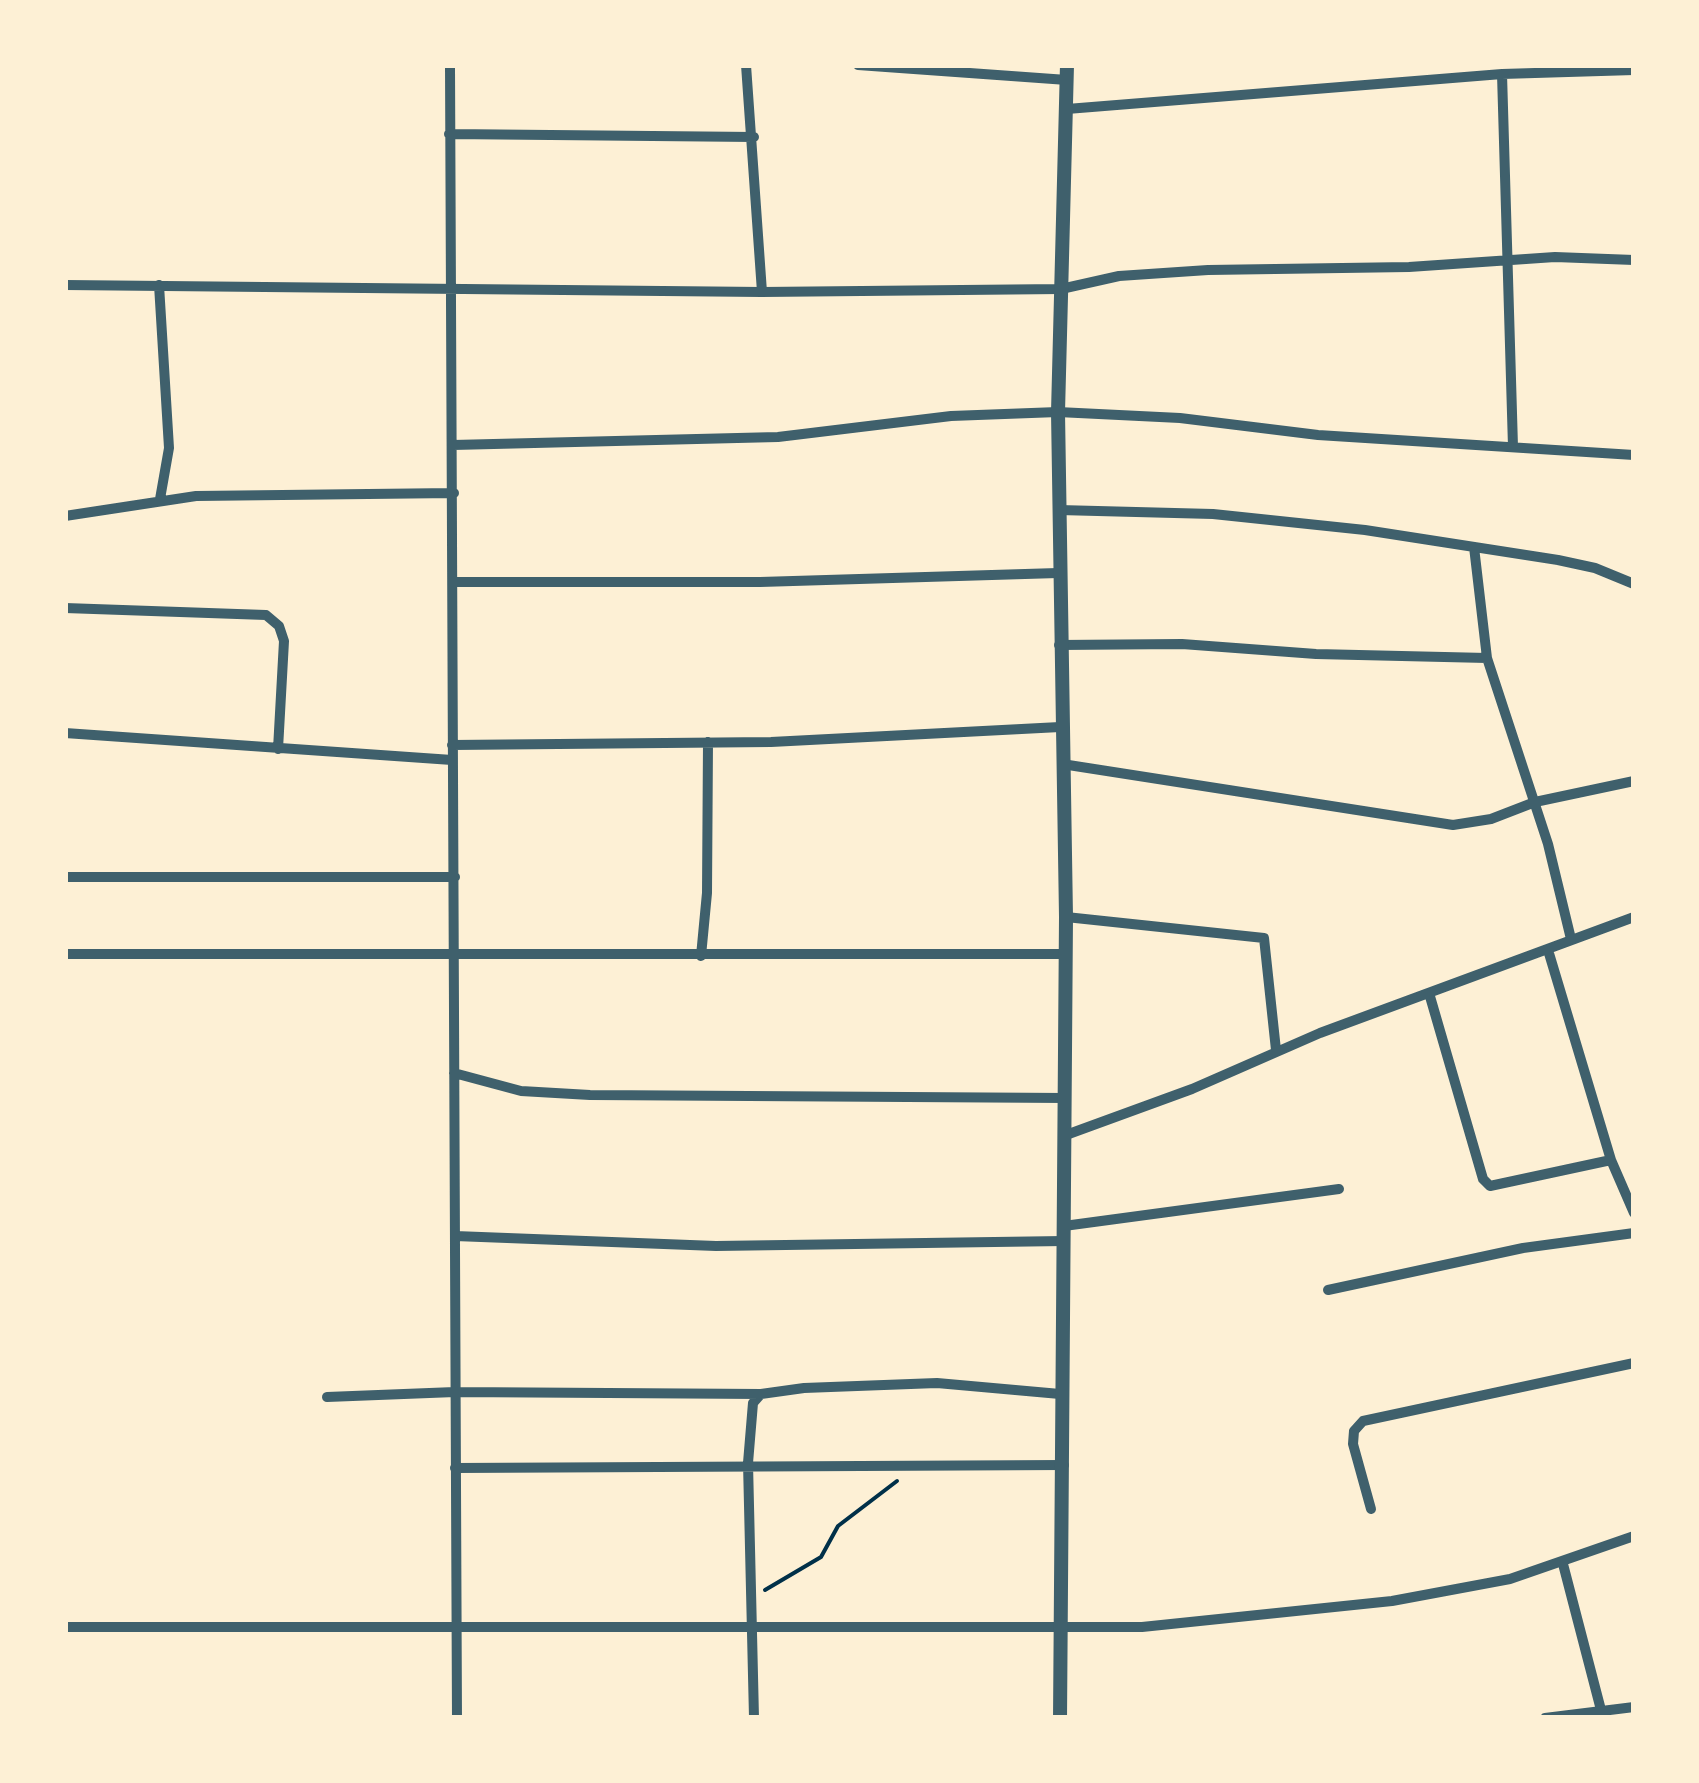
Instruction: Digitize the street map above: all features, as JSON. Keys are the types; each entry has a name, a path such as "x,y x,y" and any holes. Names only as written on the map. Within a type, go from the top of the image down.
{"street":[{"path":"450,65 457,1718"},
{"path":"746,65 762,292"},
{"path":"858,65 1067,72 1058,412 1066,917 1060,1718"},
{"path":"1067,109 1502,74 1634,70"},
{"path":"1502,74 1513,447"},
{"path":"449,134 754,137"},
{"path":"65,286 451,286 762,292 1061,289 1084,281 1152,273 1508,262 1556,257 1634,260"},
{"path":"159,286 169,448 160,499"},
{"path":"453,445 778,437 950,416 1058,412 1634,455"},
{"path":"65,516 160,499 454,493"},
{"path":"1059,510 1267,518 1595,568 1634,584"},
{"path":"1474,547 1487,658 1535,802 1572,939"},
{"path":"453,582 760,582 1058,573"},
{"path":"65,608 266,615 279,626 284,641 278,748"},
{"path":"1059,645 1150,643 1487,658"},
{"path":"452,746 708,742 1060,727"},
{"path":"65,733 452,760"},
{"path":"701,956 707,893 708,742"},
{"path":"1062,764 1416,823 1453,825 1491,819 1535,802 1634,781"},
{"path":"65,878 455,878"},
{"path":"1066,917 1264,938 1276,1050"},
{"path":"1066,1135 1192,1089 1276,1050 1634,917"},
{"path":"1548,950 1611,1160 1634,1213"},
{"path":"65,954 1066,954"},
{"path":"1430,993 1483,1179 1490,1186 1611,1160"},
{"path":"454,1072 521,1090 590,1095 1066,1098"},
{"path":"454,1236 716,1246 1064,1234 1339,1190"},
{"path":"1328,1290 1523,1248 1634,1233"},
{"path":"1371,1509 1354,1444 1354,1431 1363,1421 1634,1363"},
{"path":"328,1397 455,1392 761,1394 804,1388 938,1383 1060,1394"},
{"path":"754,1718 748,1463 753,1403 761,1394"},
{"path":"455,1468 748,1463 1064,1465"},
{"path":"65,1627 1142,1627 1392,1600 1510,1579 1563,1564 1634,1536"},
{"path":"1563,1564 1600,1710"},
{"path":"1544,1718 1634,1707"}],"path":[{"path":"750,1599 821,1557 838,1526 922,1464"}]}
